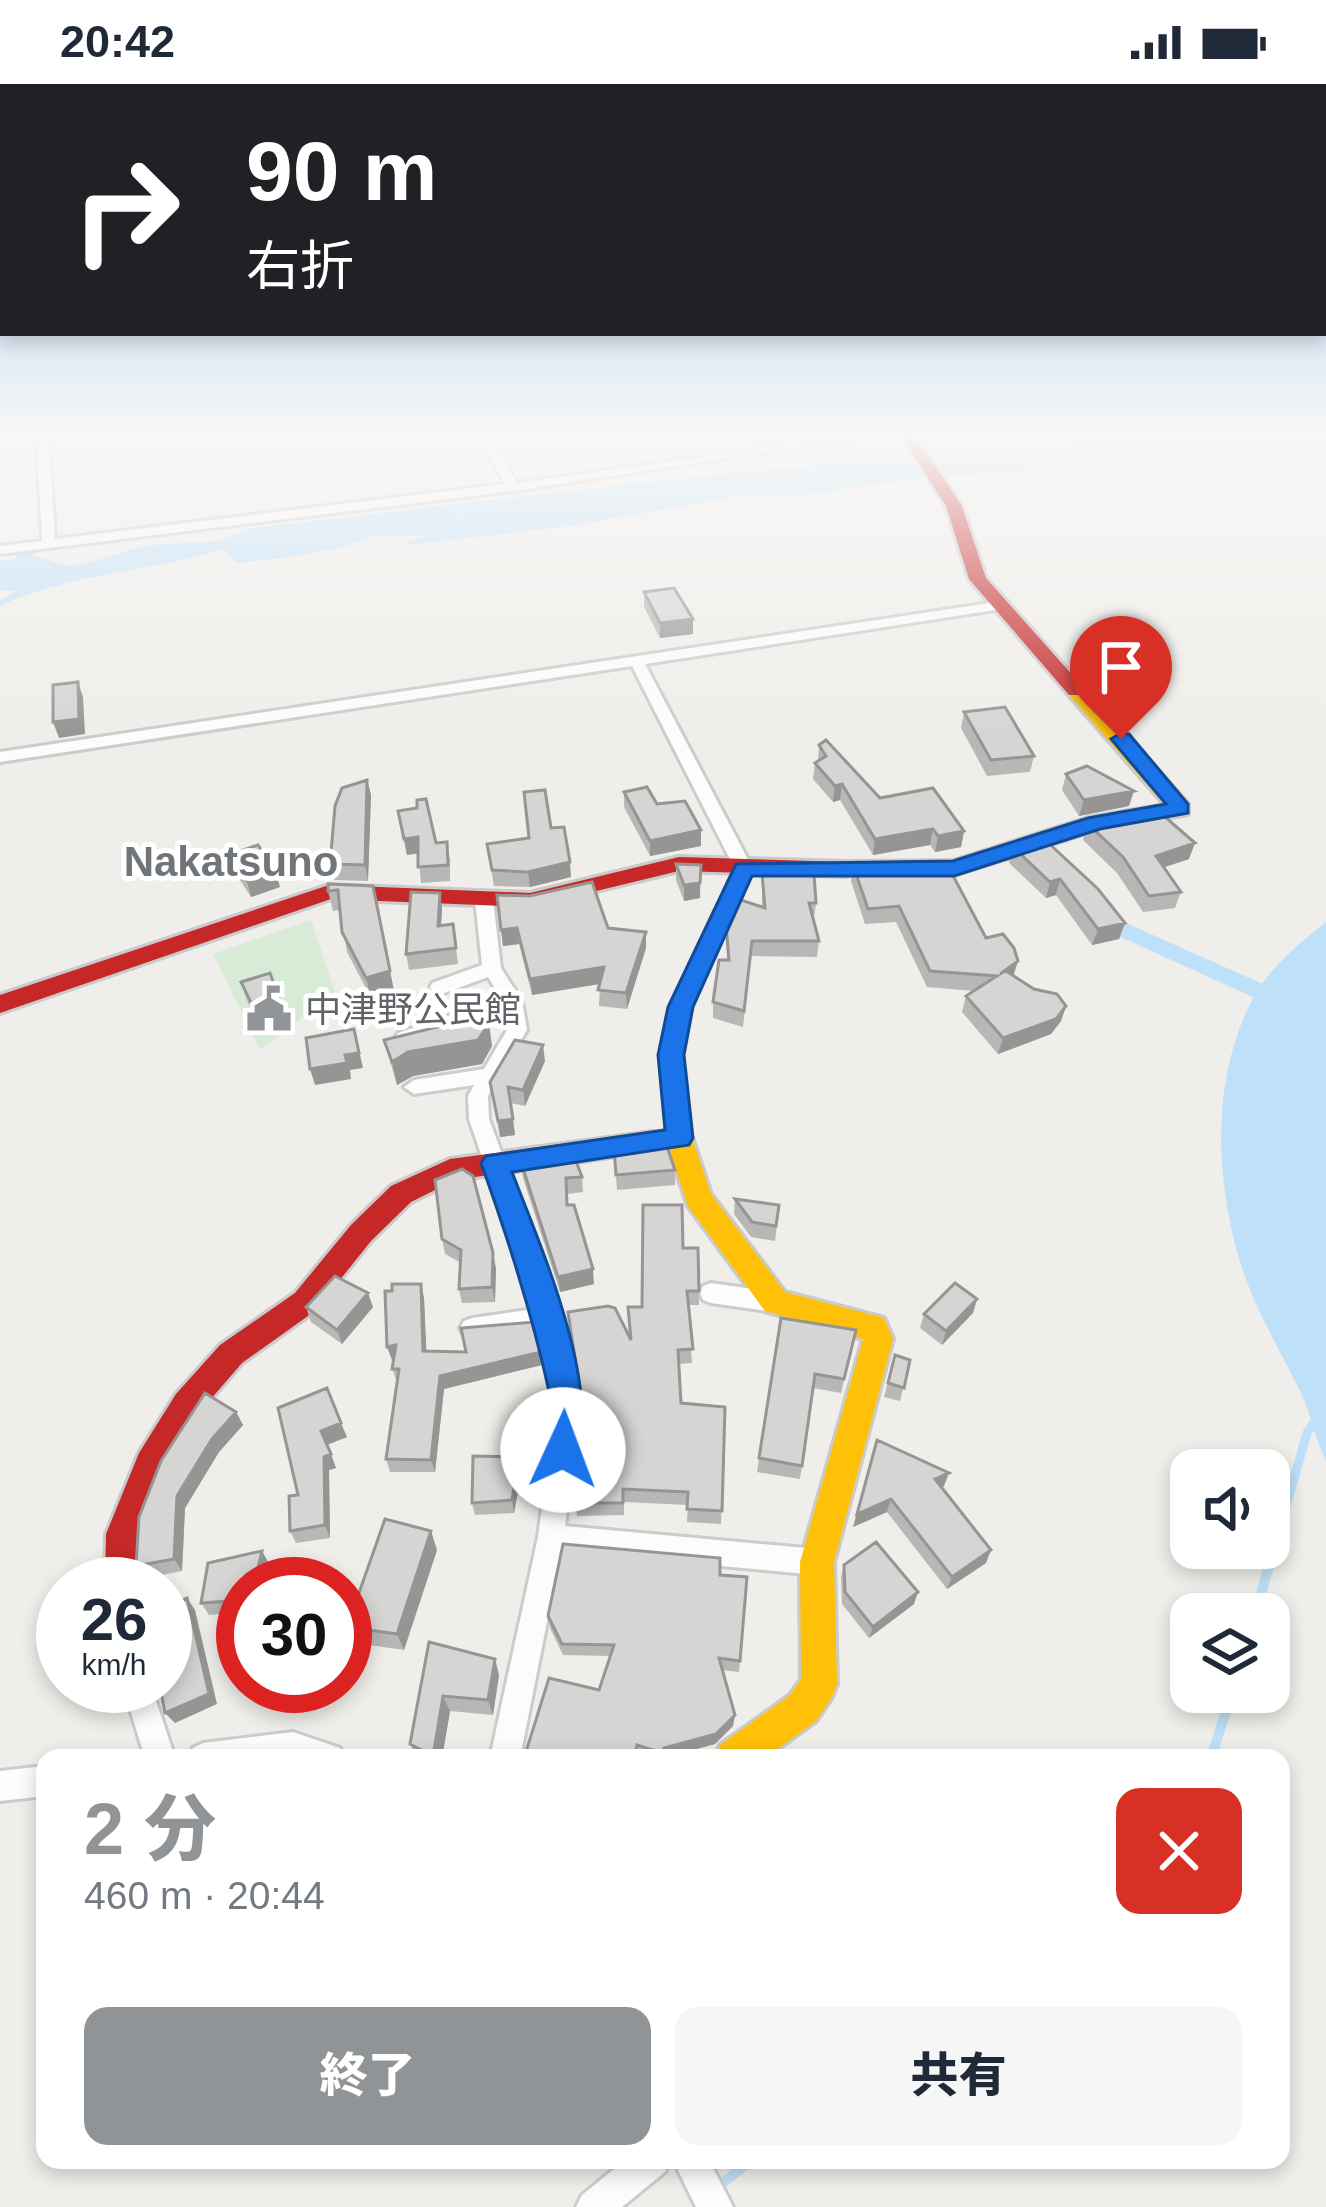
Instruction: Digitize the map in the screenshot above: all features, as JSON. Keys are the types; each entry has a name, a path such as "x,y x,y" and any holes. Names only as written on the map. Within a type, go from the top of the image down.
{"street":[{"path":"49,538 49,544"},
{"path":"0,550 98,538"},
{"path":"0,1004 328,892 484,901 549,899 661,866 954,868 1096,823 1180,808 978,579 965,538"},
{"path":"0,757 1004,605"},
{"path":"636,660 744,869"},
{"path":"744,869 681,1007 671,1055 679,1138 698,1198 775,1302"},
{"path":"484,901 492,968 512,1001 517,1030 478,1096 479,1119 548,1317 568,1406 551,1537 507,1749"},
{"path":"439,988 492,968"},
{"path":"402,1039 512,1001"},
{"path":"413,1088 491,1075"},
{"path":"123,1557 123,1534 150,1464 187,1404 231,1354 305,1303 361,1233 401,1194 450,1169 679,1138"},
{"path":"711,1293 775,1302 873,1327 878,1339 818,1562 818,1684 803,1708 746,1749"},
{"path":"472,1328 548,1317"},
{"path":"551,1537 818,1562"},
{"path":"146,1713 157,1749"},
{"path":"0,1786 36,1782"},
{"path":"593,2207 642,2169"},
{"path":"696,2169 715,2207"}],"green space":[{"path":"311,920 335,992 260,1050 213,954"}],"water":[{"path":"369,538 330,550 236,563 223,549 54,586 0,606 0,600 17,591 0,590 0,561 15,559 17,553 34,551 35,556 65,565 84,564 147,545"},
{"path":"416,538 468,538 409,545 406,540"},
{"path":"1326,922 1326,1461 1301,1393 1245,1277 1227,1208 1221,1134 1230,1061 1256,993 1279,964"}],"building":[{"path":"674,588 693,619 660,623 644,592"},
{"path":"78,682 79,719 53,722 53,685"},
{"path":"1005,707 1034,756 991,760 964,712"},
{"path":"826,740 880,798 933,788 964,831 938,836 933,829 875,839 842,784 835,786 815,763 826,756 819,745"},
{"path":"1087,766 1134,791 1084,800 1066,774"},
{"path":"367,780 365,865 330,864 335,806 342,788"},
{"path":"647,787 657,804 685,801 701,830 650,841 624,792"},
{"path":"545,790 551,828 564,827 570,862 528,872 492,870 487,844 529,838 524,792"},
{"path":"426,799 436,843 447,842 448,865 418,867 418,837 404,839 398,811 417,808 417,800"},
{"path":"1156,809 1195,843 1156,856 1181,892 1149,896 1123,857 1088,824"},
{"path":"1043,838 1098,889 1125,923 1098,929 1060,879 1050,882 1013,847"},
{"path":"258,845 276,871 247,881 229,855"},
{"path":"676,864 701,865 700,883 684,885"},
{"path":"853,865 892,865 895,875 949,868 986,938 1003,934 1014,948 1018,961 1000,974 1006,971 1034,989 1057,994 1066,1006 1056,1019 1003,1038 966,996 997,976 930,971 899,906 868,909"},
{"path":"762,873 814,874 816,903 809,903 819,941 752,941 744,1011 713,1002 719,960 729,960 726,925 738,899 765,908"},
{"path":"592,882 608,928 646,932 626,993 598,990 604,967 530,979 517,928 501,930 497,895 530,896"},
{"path":"328,884 373,886 390,971 366,978 342,932 338,890 328,891"},
{"path":"411,892 440,893 438,926 453,924 456,948 406,954"},
{"path":"270,973 282,1006 257,1015 241,982"},
{"path":"483,1002 489,1023 478,1040 408,1052 392,1062 384,1040 458,1022 454,1008"},
{"path":"354,1029 359,1053 345,1055 347,1063 310,1069 306,1038"},
{"path":"515,1040 543,1045 523,1090 508,1087 513,1119 498,1121 490,1082"},
{"path":"665,1141 675,1170 616,1175 614,1148"},
{"path":"573,1153 582,1177 566,1178 567,1205 574,1205 593,1269 558,1277 521,1162"},
{"path":"462,1169 473,1176 493,1253 492,1287 459,1289 461,1250 442,1239 435,1180"},
{"path":"735,1199 779,1205 776,1226 752,1222"},
{"path":"643,1205 682,1205 683,1248 698,1248 699,1291 687,1291 693,1349 678,1350 681,1403 725,1407 722,1511 687,1509 688,1492 623,1489 623,1503 575,1503 577,1442 584,1418 568,1312 615,1308 631,1340 628,1307 642,1307"},
{"path":"335,1276 368,1293 337,1330 306,1307"},
{"path":"955,1283 977,1299 946,1331 924,1314"},
{"path":"392,1284 421,1284 423,1351 466,1352 461,1328 534,1322 541,1352 440,1376 431,1460 386,1459 399,1369 392,1369 396,1345 387,1347 385,1291 392,1291"},
{"path":"781,1318 856,1330 844,1379 815,1374 802,1466 759,1458"},
{"path":"895,1355 910,1360 904,1388 888,1383"},
{"path":"327,1388 341,1423 321,1431 331,1454 324,1457 325,1525 290,1531 289,1496 298,1495 278,1408"},
{"path":"205,1393 236,1412 212,1439 177,1496 174,1557 137,1557 139,1517 161,1461"},
{"path":"877,1440 949,1473 935,1479 991,1550 952,1577 891,1499 857,1514"},
{"path":"473,1456 519,1457 512,1500 472,1503"},
{"path":"385,1519 431,1531 397,1634 372,1630 372,1557"},
{"path":"876,1542 918,1592 873,1627 845,1592 844,1565"},
{"path":"563,1544 720,1558 720,1575 747,1577 740,1661 719,1658 735,1715 716,1734 664,1749 637,1745 636,1749 527,1749 549,1678 599,1690 614,1645 562,1644 548,1616"},
{"path":"216,1561 216,1602 201,1603 208,1563"},
{"path":"192,1620 209,1694 192,1701"},
{"path":"429,1642 495,1659 488,1700 443,1696 434,1749 410,1744"}],"waterway":[{"path":"1103,906 1119,928 1265,994 1326,981"},
{"path":"1290,1492 1315,1421"},
{"path":"1261,1593 1268,1569"},
{"path":"1214,1749 1225,1713"},
{"path":"716,2188 740,2169"}],"traffic: slow":[{"path":"847,869 954,868 1096,823 1180,809 1076,691"},
{"path":"653,1142 679,1138 698,1198 775,1302 873,1327 878,1339 817,1562 819,1684 803,1708 746,1749"}],"traffic: jam":[{"path":"965,538 978,579 1076,691"},
{"path":"0,1004 329,892 530,900 679,864 847,869"},
{"path":"123,1557 123,1534 150,1464 187,1404 231,1354 305,1302 361,1233 401,1194 450,1170 653,1142"}],"place":[{"name":"中津野公民館","path":"269,1009"}],"district":[{"name":"Nakatsuno","path":"231,861"}],"route":[{"path":"563,1450 568,1406 542,1291 495,1163 679,1138 671,1055 681,1007 744,869 954,868 1096,823 1180,808 1121,739"}]}
